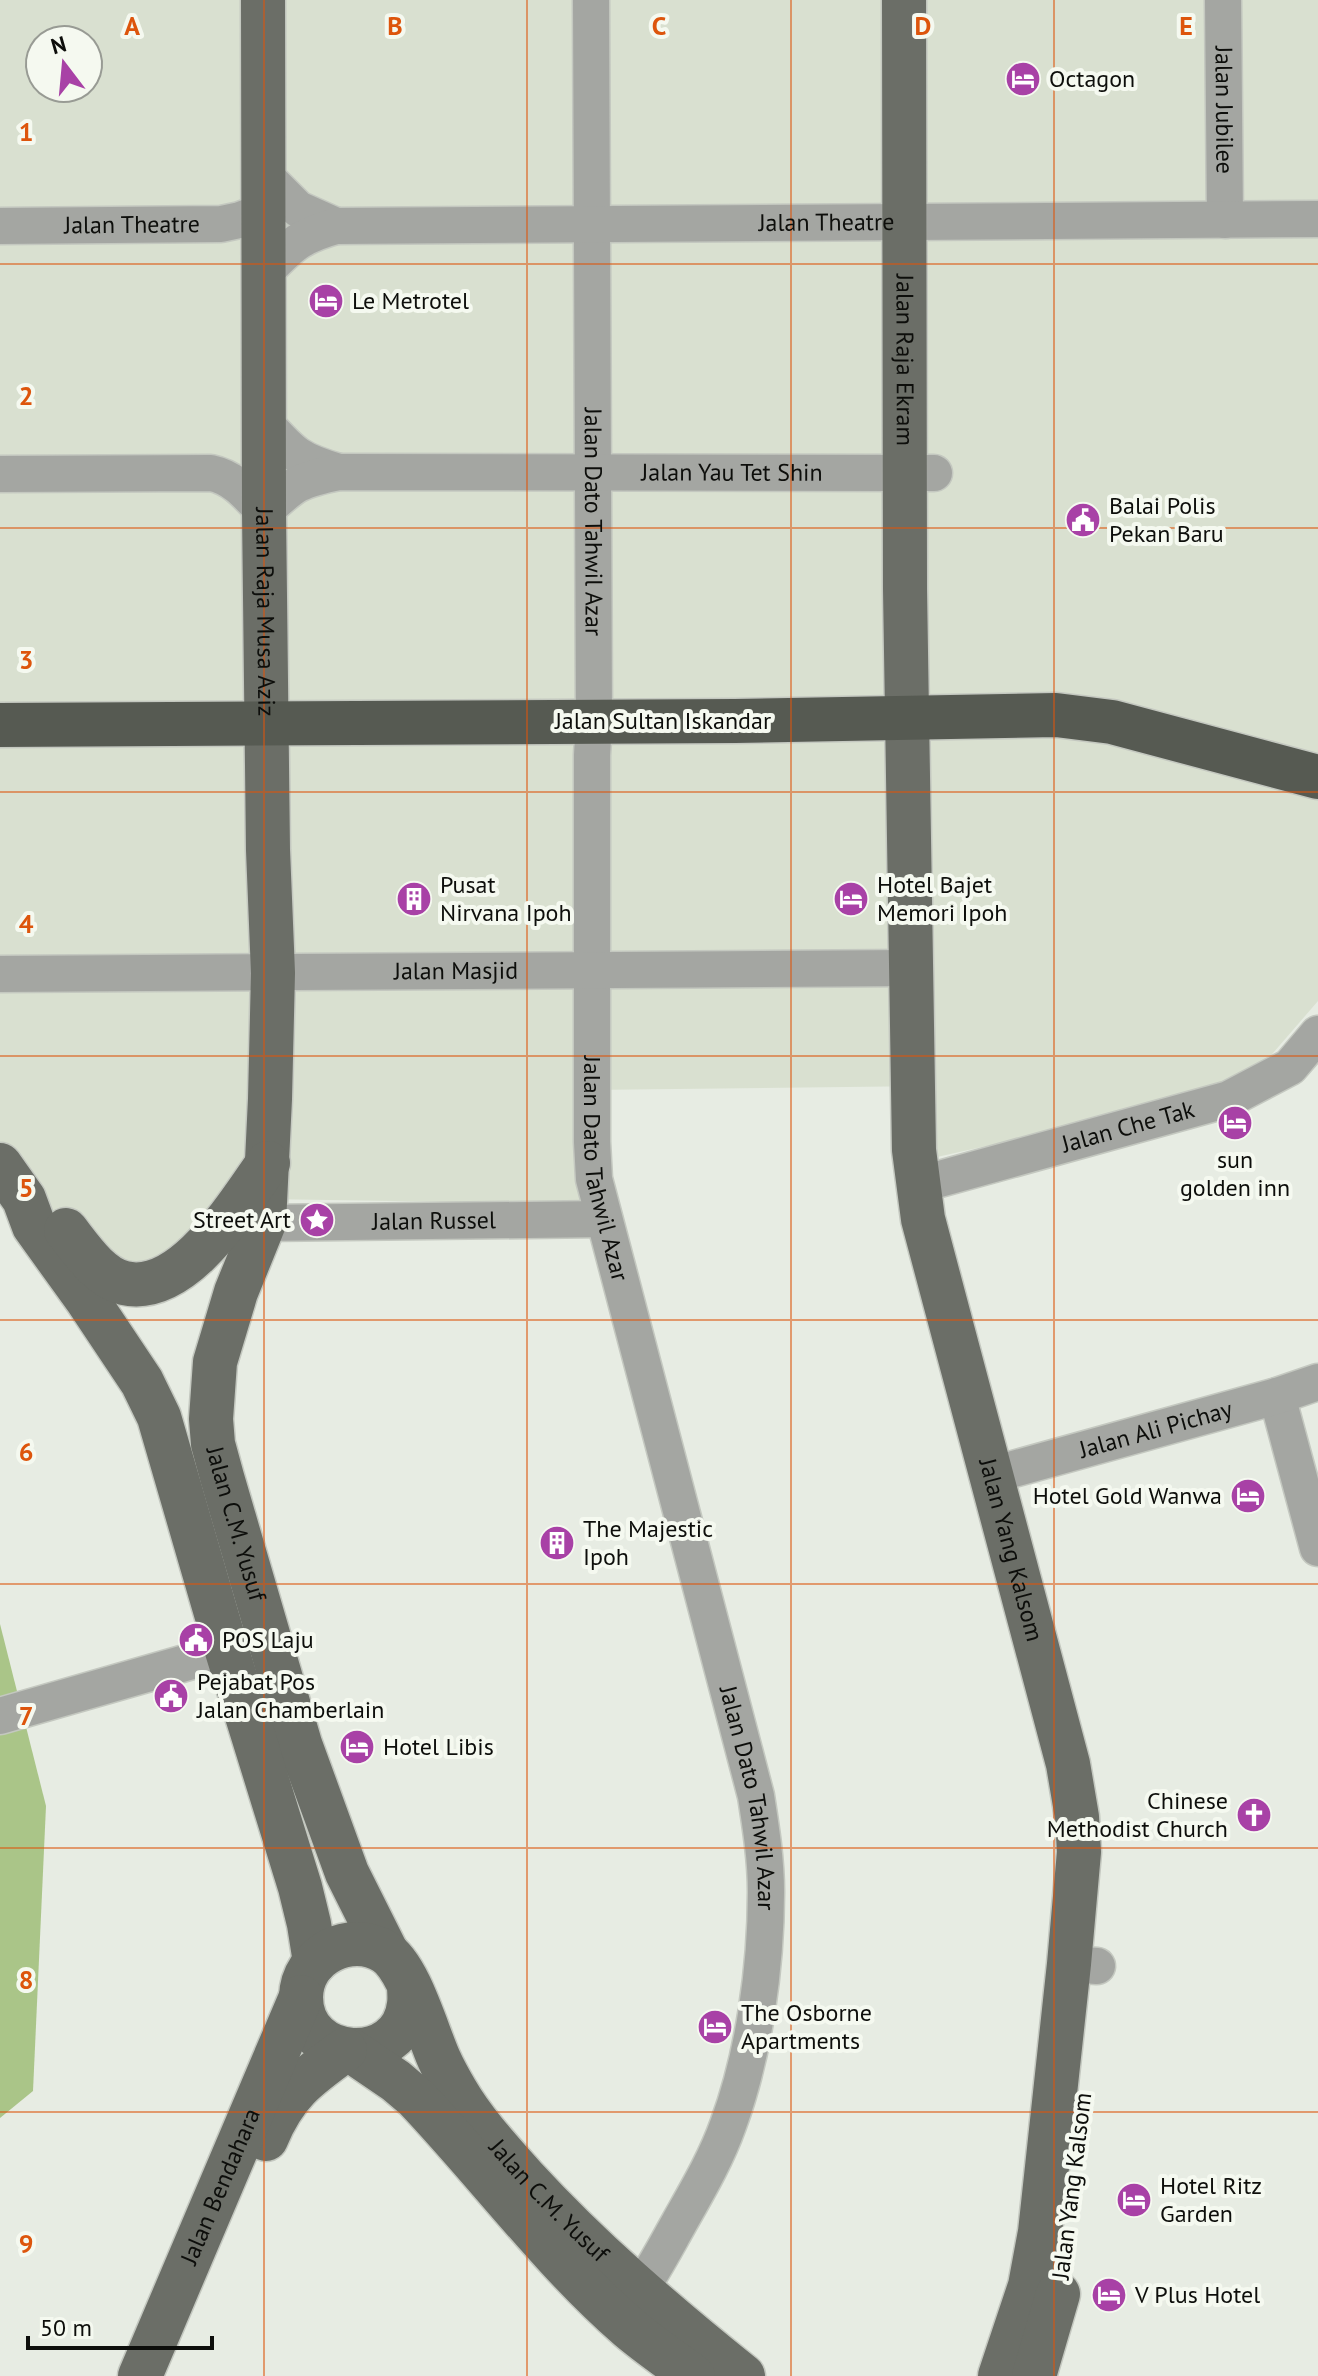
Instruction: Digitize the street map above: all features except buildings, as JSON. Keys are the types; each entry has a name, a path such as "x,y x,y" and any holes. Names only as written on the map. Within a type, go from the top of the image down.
{"highway":[{"name":"Jalan Sultan Iskandar","path":"0,725 594,722 1056,715 1112,722 1318,777"}],"main road":[{"name":"Jalan Raja Ekram","path":"904,0 917,222 923,718"},
{"name":"Jalan Raja Ekram","path":"917,222 929,0"},
{"name":"Jalan Raja Musa Aziz","path":"264,3 264,512 268,850 273,973 264,1223"},
{"name":"Jalan Yang Kalsom","path":"923,718 911,968 914,1150 931,1181"},
{"name":"Jalan Yang Kalsom","path":"923,718 938,864 931,1181 926,1231 1096,1757 1108,1827 1108,1860 1083,1965 1030,2286 1000,2376"},
{"path":"12,1182 54,1215 103,1272 124,1283 148,1283 171,1275 196,1257 268,1163"},
{"name":"Jalan C.M. Yusuf","path":"12,1182 34,1226 142,1382 159,1417 300,1887 309,1924 308,1979"},
{"name":"Jalan C.M. Yusuf","path":"264,1223 236,1292 215,1362 211,1394 213,1444 300,1744 347,1873 398,1969 441,2063 473,2116 556,2212 639,2291 743,2376"},
{"path":"357,1943 373,1946 398,1969 409,2005 403,2024 390,2039 372,2049 349,2051 331,2045 309,2025 303,2011 308,1979 334,1948 357,1943"},
{"name":"Jalan Yang Kalsom","path":"1034,2376 1070,2238 1083,1965"},
{"name":"Jalan Bendahara","path":"171,2376 230,2197 308,1979"},
{"name":"Jalan C.M. Yusuf","path":"349,2051 396,2081 416,2098 576,2277 629,2328 693,2376"},
{"name":"Jalan Bendahara","path":"140,2376 230,2197 281,2109 294,2090 310,2075 349,2051"}],"street":[{"name":"Jalan Dato Tahwil Azar","path":"591,0 594,1179 756,1796 766,1891 758,2001 729,2125 700,2186 639,2291"},
{"name":"Jalan Jubilee","path":"1223,0 1225,220"},
{"name":"Jalan Theatre","path":"0,226 221,224 240,220 264,192 336,226"},
{"name":"Jalan Theatre","path":"264,273 298,240 336,226 1318,219"},
{"name":"Jalan Yau Tet Shin","path":"264,422 302,460 339,472"},
{"name":"Jalan Yau Tet Shin","path":"264,512 303,480 339,472 919,473"},
{"path":"0,474 211,473 226,476 240,486 264,512"},
{"name":"Jalan Masjid","path":"0,974 911,968"},
{"name":"Jalan Che Tak","path":"931,1181 1229,1099 1290,1067 1318,1034"},
{"name":"Jalan Russel","path":"264,1223 604,1219"},
{"name":"Jalan Ali Pichay","path":"1004,1472 1318,1382"},
{"path":"1277,1396 1318,1548"},
{"path":"0,1716 227,1651"}],"shaded area":[{"path":"0,0 1318,0 1318,1001 1261,1067 1163,1107 937,1157 931,1086 588,1090 595,1204 264,1199 165,1277 76,1269 0,1158"}],"green space":[{"path":"0,1624 46,1806 33,2091 0,2118"}],"place":[{"name":"Octagon","path":"1023,79"},
{"name":"Le Metrotel","path":"326,301"},
{"name":"Balai Polis Pekan Baru","path":"1083,520"},
{"name":"Pusat Nirvana Ipoh","path":"414,899"},
{"name":"Hotel Bajet Memori Ipoh","path":"851,899"},
{"name":"sun golden inn","path":"1235,1123"},
{"name":"Street Art","path":"317,1220"},
{"name":"Hotel Gold Wanwa","path":"1248,1496"},
{"name":"The Majestic Ipoh","path":"557,1543"},
{"name":"POS Laju","path":"196,1640"},
{"name":"Pejabat Pos Jalan Chamberlain","path":"171,1696"},
{"name":"Hotel Libis","path":"357,1747"},
{"name":"Chinese Methodist Church","path":"1254,1815"},
{"name":"The Osborne Apartments","path":"715,2027"},
{"name":"Hotel Ritz Garden","path":"1134,2200"},
{"name":"V Plus Hotel","path":"1109,2295"}]}
